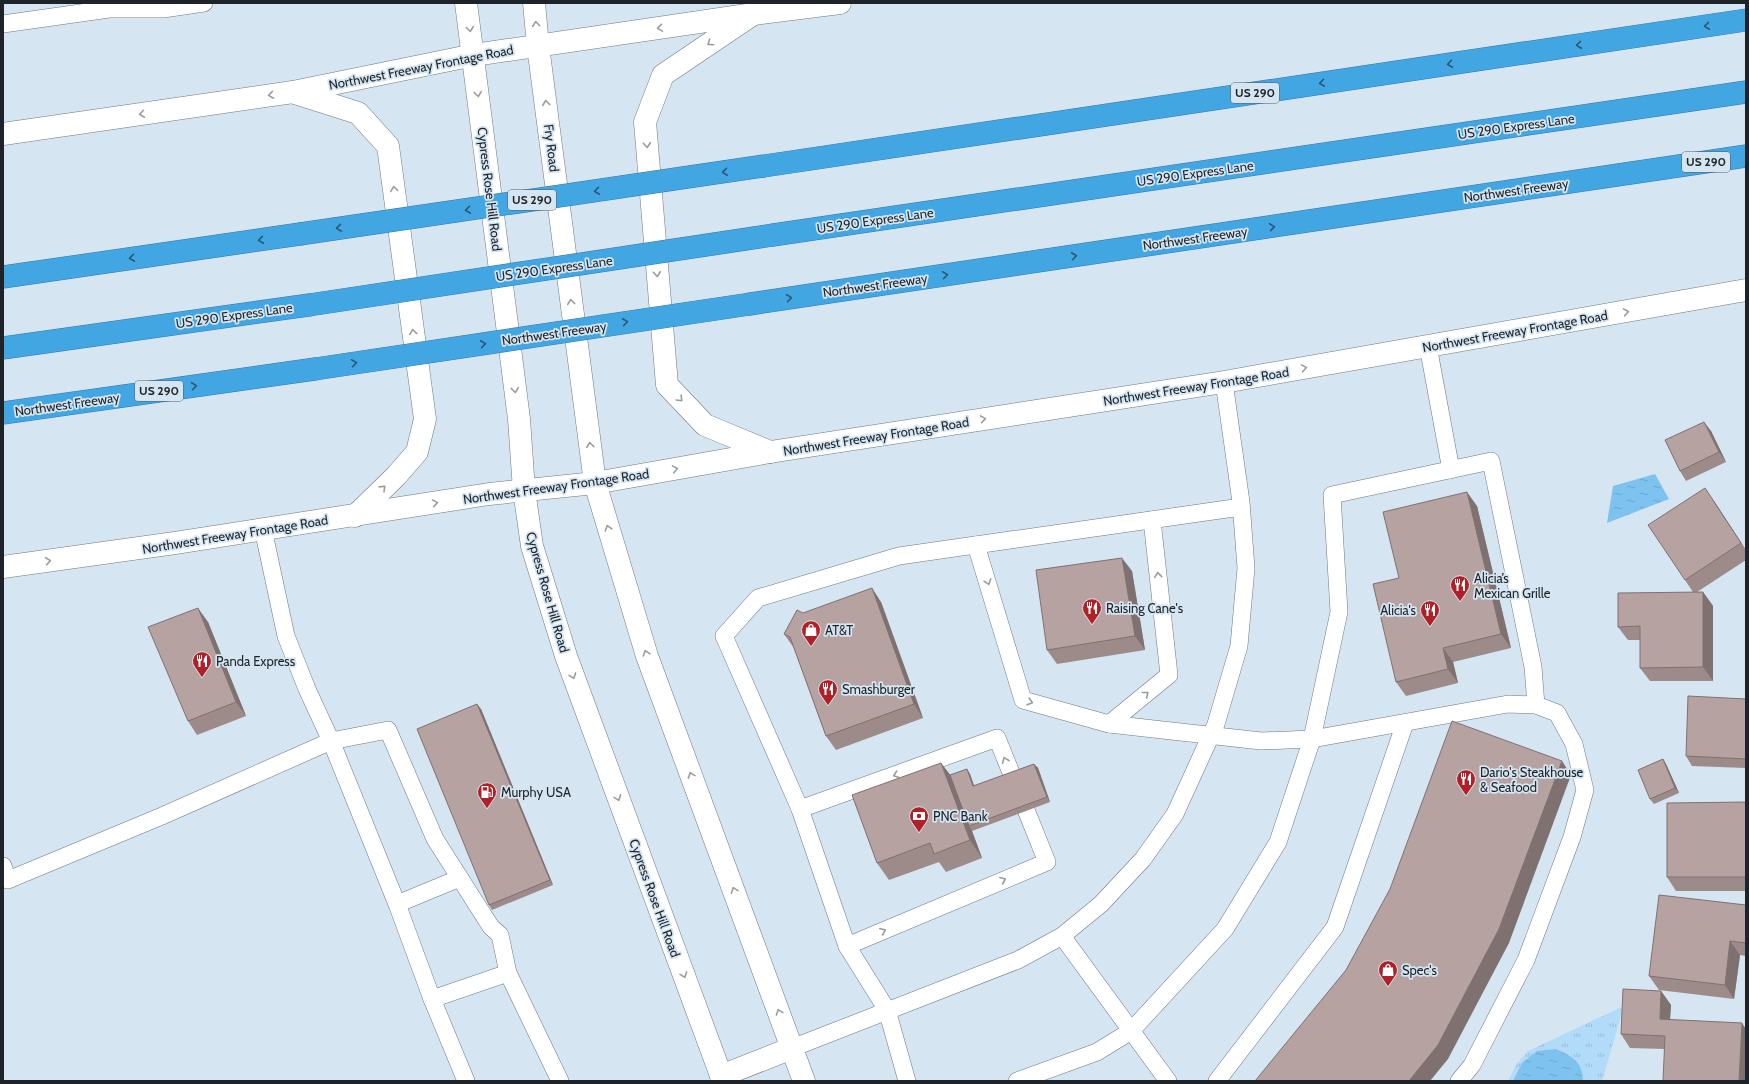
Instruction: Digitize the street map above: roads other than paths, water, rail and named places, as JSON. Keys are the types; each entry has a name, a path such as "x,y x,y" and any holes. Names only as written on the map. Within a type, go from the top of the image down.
{"highway":[{"name":"US 290","path":"3,277 1746,20"},
{"name":"US 290 Express Lane","path":"3,348 309,305 773,235 1746,92"},
{"name":"Northwest Freeway","path":"3,413 315,369 1746,156"}],"main road":[{"path":"466,3 474,55"},
{"name":"Fry Road","path":"534,3 538,46 595,483"},
{"name":"Northwest Freeway Frontage Road","path":"3,134 293,92 474,55 754,14 840,3"},
{"path":"754,14 663,75 645,122 667,385 705,425 770,452"},
{"name":"Cypress Rose Hill Road","path":"474,55 519,419 524,490 532,546 566,656 717,1079"},
{"path":"293,92 358,113 388,146 425,419 417,452 396,476 355,516"},
{"name":"Northwest Freeway Frontage Road","path":"3,567 524,490 595,483 770,452 1224,382 1746,290"},
{"path":"595,483 647,656 804,1081"},
{"path":"717,1079 792,1048"}],"lane":[{"path":"3,24 109,9 163,9 204,3"},
{"path":"1428,346 1451,470"},
{"path":"792,1048 1018,960 1062,936 1101,904 1143,859 1175,814 1216,724 1239,646 1246,568 1241,507 1224,382"},
{"path":"1017,1081 1097,1052 1132,1031 1225,929 1278,842 1312,739 1339,612 1332,495 1492,461 1533,667 1536,705"},
{"path":"907,1081 887,1010 847,946 800,810 724,636 758,598 899,556 1241,507"},
{"path":"1109,724 1169,675 1152,520"},
{"path":"263,529 286,636 307,689 331,740 397,904 432,999 466,1081"},
{"path":"976,544 1023,700 1109,724 1211,734 1261,741 1312,739 1508,704 1536,705 1557,714 1574,744 1585,790 1572,837 1526,960 1472,1065 1459,1081"},
{"path":"1217,1081 1335,927 1405,723"},
{"path":"3,866 8,880 162,816 331,740 388,730 435,839 490,927 500,935 508,973 560,1081"},
{"path":"800,810 997,738 1047,862 847,946"},
{"path":"397,904 460,878"},
{"path":"1062,936 1168,1081"},
{"path":"432,999 508,973"}],"water":[{"path":"1655,474 1669,499 1607,523 1613,486"},
{"path":"1556,1049 1576,1060 1581,1069 1583,1081 1513,1081 1522,1063 1537,1051"}],"place":[{"name":"Alicia’s Mexican Grille","path":"1460,602"},
{"name":"Raising Cane's","path":"1092,625"},
{"name":"Alicia's","path":"1430,627"},
{"name":"AT&T","path":"811,647"},
{"name":"Panda Express","path":"202,678"},
{"name":"Smashburger","path":"828,706"},
{"name":"Dario's Steakhouse & Seafood","path":"1466,796"},
{"name":"Murphy USA","path":"487,809"},
{"name":"PNC Bank","path":"919,833"},
{"name":"Spec's","path":"1388,987"}]}
